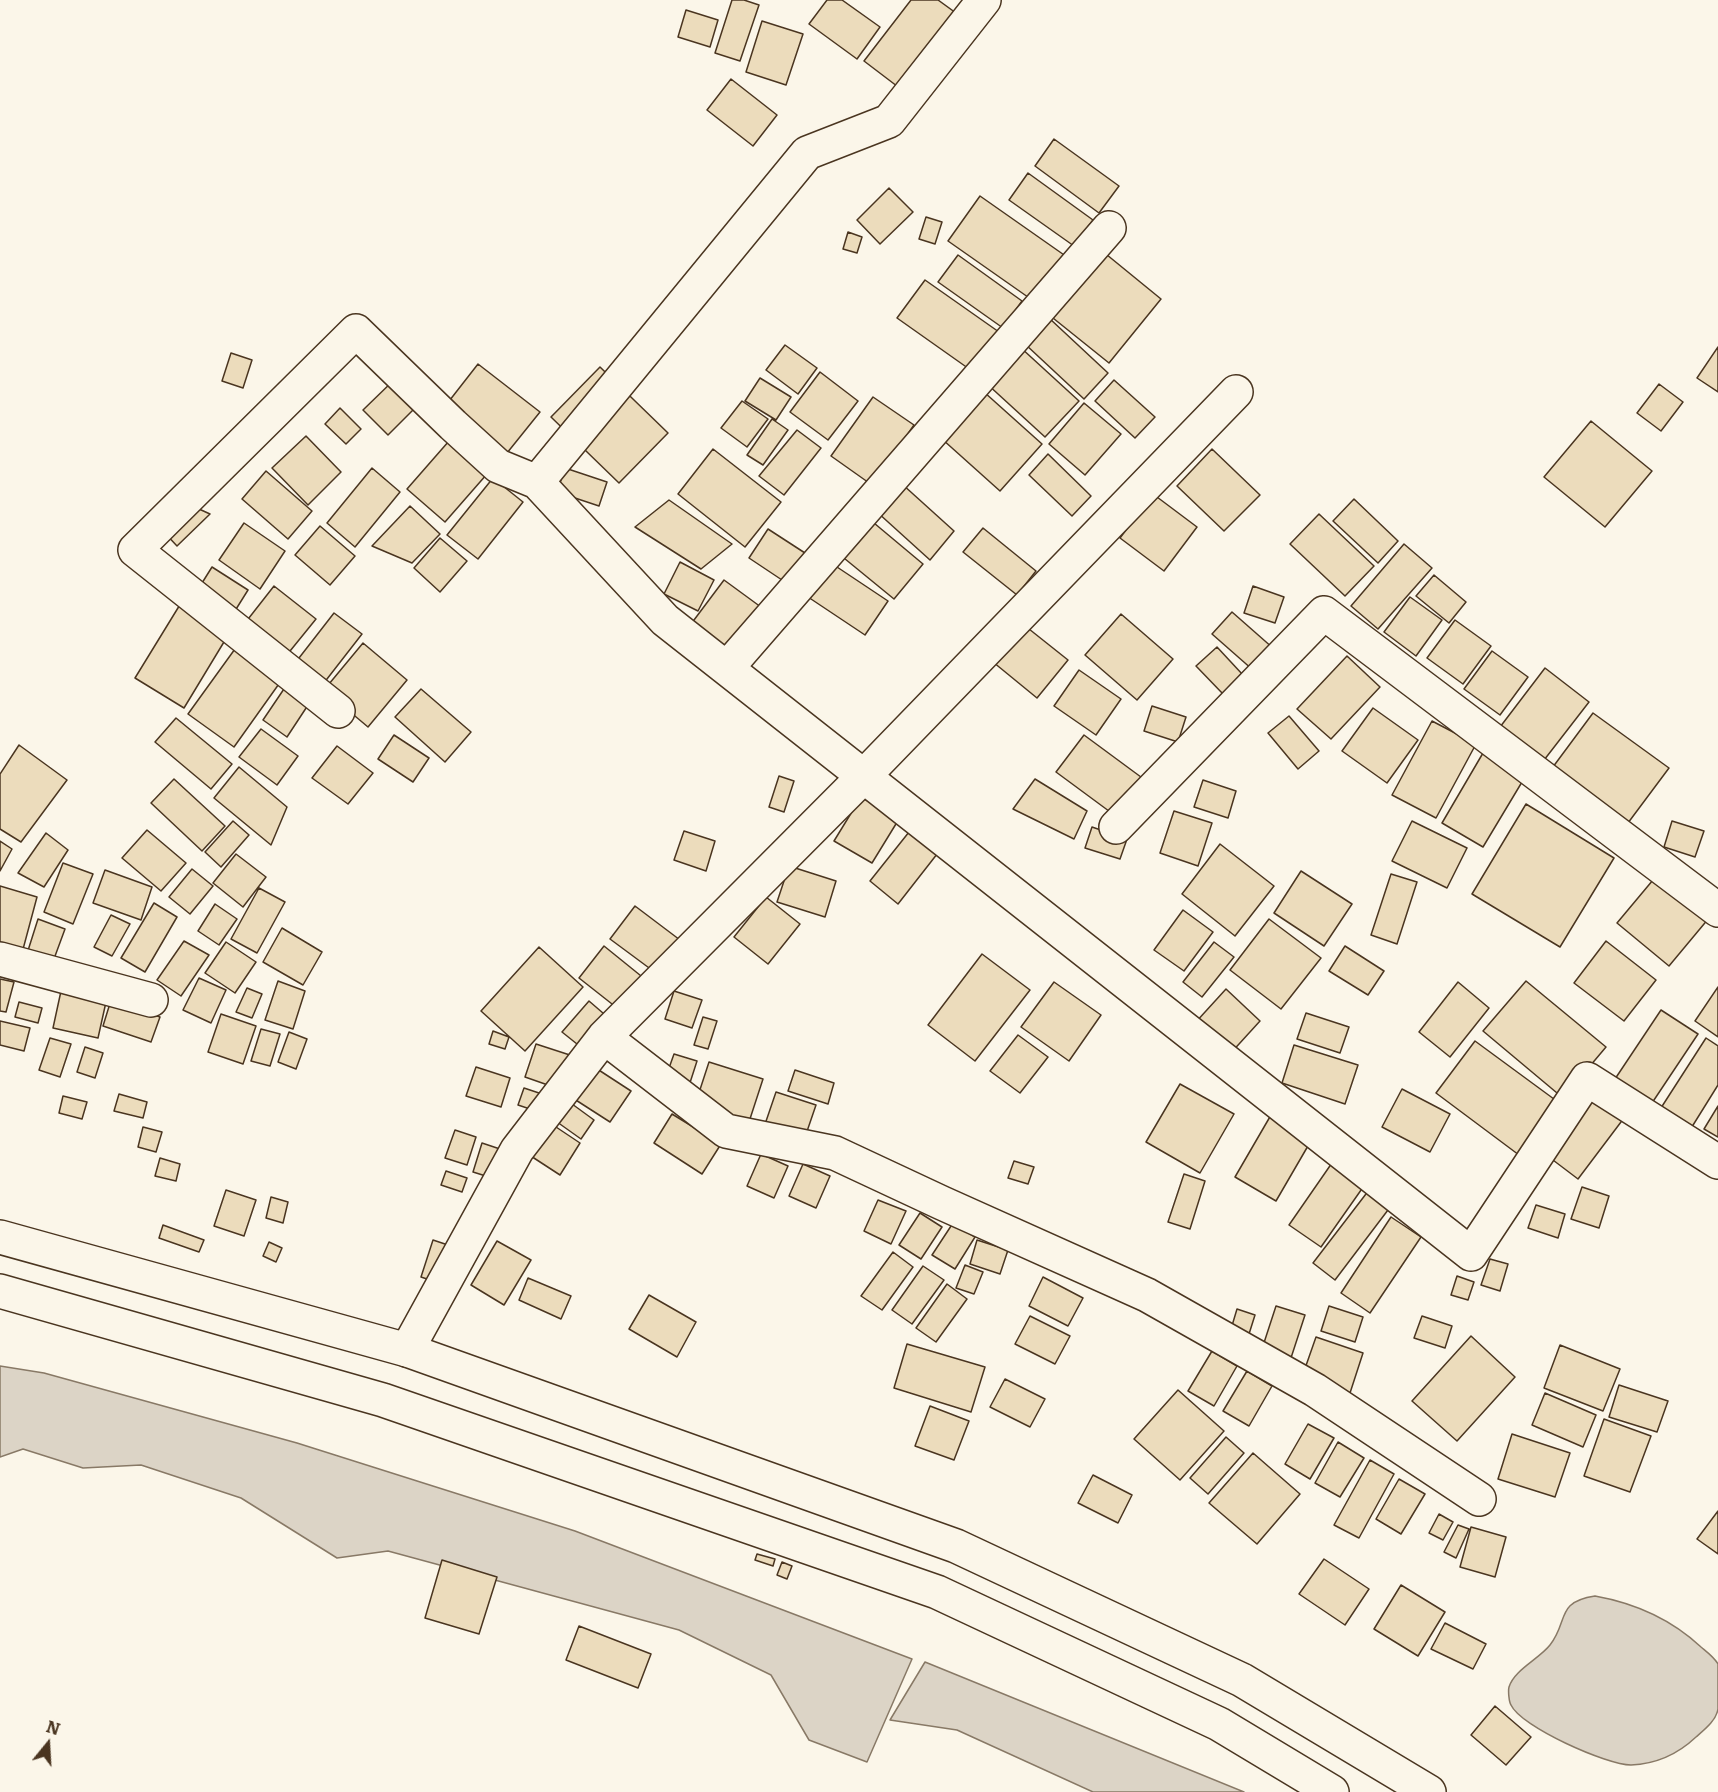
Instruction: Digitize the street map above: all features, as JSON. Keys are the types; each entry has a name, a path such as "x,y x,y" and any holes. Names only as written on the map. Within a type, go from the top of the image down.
{"main road":[{"path":"537,482 807,153 889,120 974,3"},
{"path":"727,668 1109,228"},
{"path":"338,711 135,550 357,331 498,466 537,482 665,620 1471,1254 1587,1079 1718,1162"},
{"path":"408,1350 517,1149 604,1037 864,776 1236,392"},
{"path":"1116,827 1324,613 1718,910"},
{"path":"0,959 151,1000"},
{"path":"604,1037 726,1131 835,1153 1147,1295 1315,1390 1479,1499"},
{"path":"0,1237 408,1350 956,1546 1242,1680 1429,1792"},
{"path":"0,1291 383,1400 937,1592 1219,1724 1332,1792"}],"shaded area":[{"path":"0,1366 44,1373 297,1443 575,1531 912,1659 867,1762 809,1740 771,1675 679,1630 388,1551 337,1558 241,1498 141,1465 83,1468 23,1449 0,1457"},
{"path":"1595,1596 1624,1603 1665,1620 1689,1637 1718,1664 1718,1709 1715,1717 1689,1743 1666,1757 1649,1763 1631,1765 1604,1759 1547,1734 1518,1714 1510,1704 1509,1689 1512,1681 1550,1645 1568,1608 1582,1599"},
{"path":"925,1662 1244,1792 1093,1792 957,1730 890,1720"}],"building":[{"path":"732,0 744,0 759,5 740,61 715,53"},
{"path":"827,0 842,0 880,27 857,59 809,24"},
{"path":"911,0 938,0 967,21 910,96 864,61"},
{"path":"686,10 718,20 710,47 678,37"},
{"path":"762,21 803,34 786,85 746,72"},
{"path":"731,79 777,115 753,146 707,110"},
{"path":"1054,139 1119,186 1099,213 1035,166"},
{"path":"1028,173 1093,220 1074,246 1009,200"},
{"path":"889,188 913,212 880,244 857,220"},
{"path":"980,196 1067,257 1035,302 948,241"},
{"path":"926,217 942,222 935,244 919,239"},
{"path":"848,232 862,237 857,253 843,249"},
{"path":"1101,250 1161,299 1109,363 1048,314"},
{"path":"958,255 1022,301 1003,328 938,282"},
{"path":"925,280 999,332 972,371 897,318"},
{"path":"1049,318 1108,373 1084,399 1025,344"},
{"path":"785,345 817,368 798,394 766,370"},
{"path":"1020,347 1079,401 1045,437 986,383"},
{"path":"1718,347 1718,392 1697,378"},
{"path":"231,353 252,360 243,388 222,381"},
{"path":"478,364 540,412 507,453 446,405"},
{"path":"600,367 668,433 619,483 551,417"},
{"path":"820,372 858,401 828,440 790,412"},
{"path":"397,377 421,402 388,435 363,410"},
{"path":"760,378 791,397 776,420 745,401"},
{"path":"1114,380 1155,417 1135,438 1095,401"},
{"path":"1659,384 1683,402 1661,431 1637,413"},
{"path":"984,392 1042,444 1000,491 942,439"},
{"path":"873,397 914,425 872,485 831,456"},
{"path":"742,401 768,419 747,447 721,428"},
{"path":"1084,403 1121,434 1085,475 1049,444"},
{"path":"340,408 361,429 346,444 325,424"},
{"path":"772,419 788,430 763,465 747,455"},
{"path":"1591,421 1652,471 1605,527 1544,477"},
{"path":"797,430 821,448 784,495 759,476"},
{"path":"306,436 341,472 308,505 272,468"},
{"path":"449,441 487,474 445,522 407,489"},
{"path":"713,449 781,502 745,547 678,494"},
{"path":"1212,449 1260,495 1224,531 1177,486"},
{"path":"1048,454 1091,496 1072,516 1029,475"},
{"path":"372,468 400,492 355,547 327,523"},
{"path":"565,468 607,482 599,506 557,492"},
{"path":"266,471 312,511 288,539 242,499"},
{"path":"493,478 523,502 478,559 447,535"},
{"path":"902,484 954,531 930,560 877,512"},
{"path":"1153,494 1197,527 1164,571 1120,538"},
{"path":"1354,499 1398,541 1378,563 1333,521"},
{"path":"669,500 732,544 701,569 635,527"},
{"path":"188,504 210,514 177,546 162,530"},
{"path":"410,506 440,534 412,563 372,546"},
{"path":"1319,514 1374,566 1345,596 1290,544"},
{"path":"868,518 923,564 894,599 839,554"},
{"path":"244,523 285,551 260,589 219,560"},
{"path":"320,526 355,556 330,585 295,555"},
{"path":"983,528 1036,571 1017,595 963,552"},
{"path":"768,529 805,553 785,582 749,558"},
{"path":"440,538 467,561 440,592 414,568"},
{"path":"1404,544 1432,568 1378,629 1351,606"},
{"path":"680,562 714,580 698,611 664,594"},
{"path":"831,563 888,601 865,635 808,597"},
{"path":"212,567 248,590 233,614 197,591"},
{"path":"1434,575 1466,602 1449,623 1416,596"},
{"path":"724,580 765,610 732,654 691,624"},
{"path":"274,586 316,619 286,656 245,623"},
{"path":"1253,586 1284,597 1275,623 1244,613"},
{"path":"1410,597 1442,620 1416,656 1384,632"},
{"path":"181,603 230,632 184,708 135,678"},
{"path":"1232,612 1290,663 1270,685 1212,634"},
{"path":"334,613 362,634 320,688 292,667"},
{"path":"1121,614 1173,659 1137,700 1085,655"},
{"path":"1455,620 1491,646 1463,684 1427,658"},
{"path":"1024,625 1068,660 1037,698 993,662"},
{"path":"240,642 286,674 234,747 188,714"},
{"path":"363,643 407,680 368,727 324,690"},
{"path":"1217,647 1243,675 1223,694 1196,666"},
{"path":"1492,651 1528,677 1500,715 1464,689"},
{"path":"1347,656 1380,687 1331,739 1297,709"},
{"path":"1545,668 1589,702 1541,764 1497,731"},
{"path":"1079,670 1121,699 1096,735 1054,706"},
{"path":"288,683 312,699 287,737 263,720"},
{"path":"421,689 471,732 445,762 395,717"},
{"path":"1152,706 1186,717 1178,742 1144,731"},
{"path":"1373,708 1418,740 1387,783 1342,751"},
{"path":"1593,713 1669,768 1622,831 1547,775"},
{"path":"1289,716 1319,751 1298,769 1268,733"},
{"path":"176,718 232,764 211,789 155,742"},
{"path":"1432,721 1476,744 1436,818 1392,795"},
{"path":"261,729 298,756 277,785 239,757"},
{"path":"394,735 429,758 413,782 378,759"},
{"path":"1084,735 1145,780 1117,817 1056,772"},
{"path":"19,745 67,780 21,842 0,829 0,774"},
{"path":"337,746 373,773 348,804 312,778"},
{"path":"1483,753 1525,777 1483,847 1442,823"},
{"path":"239,767 287,807 271,845 214,798"},
{"path":"779,776 794,781 784,812 769,807"},
{"path":"174,779 225,826 202,851 151,803"},
{"path":"1035,779 1087,811 1074,839 1013,809"},
{"path":"1203,780 1236,791 1228,818 1194,807"},
{"path":"861,797 899,819 872,863 834,841"},
{"path":"1526,804 1614,858 1560,947 1472,894"},
{"path":"1174,811 1212,823 1198,866 1160,853"},
{"path":"233,821 249,835 221,867 205,852"},
{"path":"1412,821 1467,848 1447,888 1392,861"},
{"path":"1672,821 1704,831 1695,857 1664,847"},
{"path":"913,827 941,849 898,904 870,881"},
{"path":"1092,827 1127,839 1120,859 1085,848"},
{"path":"147,830 186,863 161,891 122,858"},
{"path":"684,831 715,841 706,871 674,860"},
{"path":"46,833 68,850 44,887 18,873"},
{"path":"0,841 12,849 0,871"},
{"path":"1220,844 1274,886 1235,936 1182,894"},
{"path":"236,854 266,877 243,907 213,883"},
{"path":"63,863 93,874 73,924 44,912"},
{"path":"789,866 836,881 825,917 777,902"},
{"path":"192,869 213,886 190,914 169,897"},
{"path":"105,870 152,887 141,920 93,903"},
{"path":"1301,871 1352,904 1324,946 1274,913"},
{"path":"1391,874 1417,882 1397,944 1371,935"},
{"path":"1658,874 1709,918 1669,966 1617,923"},
{"path":"0,886 37,897 22,953 0,950"},
{"path":"259,888 285,902 257,953 231,939"},
{"path":"766,897 800,924 768,964 734,937"},
{"path":"154,903 177,917 145,972 121,958"},
{"path":"215,904 237,919 219,945 198,931"},
{"path":"635,906 688,946 664,979 610,939"},
{"path":"1183,910 1213,932 1184,971 1154,950"},
{"path":"111,915 130,924 112,956 94,947"},
{"path":"38,919 65,929 51,967 25,960"},
{"path":"1269,919 1321,958 1281,1009 1230,970"},
{"path":"282,928 322,952 303,985 263,962"},
{"path":"184,941 209,955 181,996 157,980"},
{"path":"1606,941 1656,980 1624,1021 1574,983"},
{"path":"226,942 256,962 235,993 205,973"},
{"path":"1214,942 1234,957 1202,997 1183,982"},
{"path":"604,946 651,984 626,1015 579,978"},
{"path":"1345,946 1384,971 1368,995 1329,971"},
{"path":"539,947 583,987 525,1051 481,1011"},
{"path":"982,954 1030,990 975,1061 928,1025"},
{"path":"199,978 226,990 211,1023 183,1010"},
{"path":"0,979 14,982 6,1012 0,1011"},
{"path":"278,981 305,991 293,1029 265,1020"},
{"path":"1526,981 1606,1047 1563,1098 1483,1031"},
{"path":"1054,982 1101,1015 1069,1061 1021,1027"},
{"path":"1458,982 1489,1008 1450,1057 1419,1032"},
{"path":"1718,987 1718,1037 1695,1021"},
{"path":"247,988 262,994 252,1018 236,1012"},
{"path":"1226,989 1260,1021 1229,1055 1195,1023"},
{"path":"61,991 106,1002 98,1038 53,1028"},
{"path":"674,991 702,1000 692,1028 665,1019"},
{"path":"111,1000 160,1017 151,1042 103,1026"},
{"path":"589,1001 618,1026 592,1056 562,1032"},
{"path":"19,1002 42,1008 38,1023 15,1017"},
{"path":"1661,1010 1698,1034 1650,1106 1613,1082"},
{"path":"1306,1013 1349,1027 1340,1053 1297,1039"},
{"path":"221,1014 256,1026 243,1064 208,1052"},
{"path":"703,1017 717,1021 708,1049 694,1045"},
{"path":"0,1021 30,1028 24,1051 0,1045"},
{"path":"261,1029 280,1034 270,1066 251,1061"},
{"path":"493,1031 509,1037 505,1049 489,1044"},
{"path":"289,1032 307,1039 296,1069 278,1062"},
{"path":"1018,1035 1048,1057 1020,1093 990,1071"},
{"path":"50,1038 71,1044 60,1077 39,1070"},
{"path":"1706,1038 1718,1046 1718,1085 1690,1130 1659,1111"},
{"path":"1475,1041 1558,1102 1519,1155 1436,1093"},
{"path":"536,1044 576,1057 565,1091 525,1077"},
{"path":"1294,1045 1358,1065 1345,1104 1282,1083"},
{"path":"85,1047 103,1053 95,1078 77,1072"},
{"path":"674,1054 697,1061 687,1092 663,1085"},
{"path":"709,1062 763,1079 748,1125 694,1108"},
{"path":"588,1063 631,1091 610,1122 568,1095"},
{"path":"476,1067 510,1078 501,1107 466,1096"},
{"path":"795,1070 834,1083 828,1104 788,1091"},
{"path":"1180,1084 1234,1114 1200,1173 1146,1142"},
{"path":"524,1088 545,1095 539,1112 518,1105"},
{"path":"1402,1089 1450,1114 1430,1152 1382,1127"},
{"path":"776,1092 816,1105 802,1146 762,1133"},
{"path":"557,1093 594,1120 581,1139 543,1112"},
{"path":"1592,1093 1624,1118 1578,1179 1545,1154"},
{"path":"119,1094 147,1102 143,1118 114,1111"},
{"path":"63,1096 87,1102 82,1119 59,1113"},
{"path":"1718,1106 1718,1137 1704,1129"},
{"path":"672,1114 721,1144 702,1174 654,1143"},
{"path":"538,1115 580,1143 560,1175 517,1147"},
{"path":"1271,1115 1312,1139 1276,1201 1235,1177"},
{"path":"143,1127 162,1132 156,1152 138,1147"},
{"path":"455,1130 476,1137 467,1165 445,1158"},
{"path":"482,1143 515,1154 505,1182 473,1172"},
{"path":"761,1154 788,1166 774,1198 747,1186"},
{"path":"160,1158 180,1164 176,1181 155,1176"},
{"path":"1334,1160 1366,1183 1321,1247 1289,1225"},
{"path":"1014,1161 1034,1167 1028,1184 1008,1178"},
{"path":"803,1164 830,1176 816,1208 789,1196"},
{"path":"446,1171 467,1178 462,1192 441,1185"},
{"path":"1184,1174 1205,1181 1190,1229 1168,1222"},
{"path":"1582,1187 1609,1196 1599,1228 1571,1219"},
{"path":"226,1190 256,1200 244,1236 214,1226"},
{"path":"1369,1190 1391,1206 1335,1280 1313,1263"},
{"path":"271,1197 288,1202 283,1223 266,1218"},
{"path":"878,1200 906,1211 891,1244 864,1231"},
{"path":"1536,1205 1565,1214 1558,1238 1528,1228"},
{"path":"920,1213 942,1227 921,1259 899,1245"},
{"path":"1391,1217 1421,1237 1370,1313 1341,1293"},
{"path":"953,1223 975,1237 955,1269 932,1255"},
{"path":"163,1225 204,1240 199,1252 159,1238"},
{"path":"433,1240 451,1246 439,1283 421,1277"},
{"path":"977,1240 1008,1250 1000,1274 970,1264"},
{"path":"497,1241 531,1260 504,1305 471,1285"},
{"path":"269,1242 282,1248 276,1262 263,1256"},
{"path":"893,1252 913,1267 882,1310 861,1296"},
{"path":"1490,1259 1508,1264 1500,1291 1481,1285"},
{"path":"965,1265 983,1272 974,1294 956,1288"},
{"path":"923,1266 944,1280 912,1324 892,1310"},
{"path":"1457,1276 1474,1282 1468,1300 1451,1295"},
{"path":"1043,1277 1083,1298 1068,1326 1029,1306"},
{"path":"528,1278 571,1296 561,1319 519,1300"},
{"path":"947,1284 967,1299 936,1342 916,1328"},
{"path":"649,1295 696,1322 677,1357 629,1329"},
{"path":"1276,1306 1305,1315 1289,1364 1260,1355"},
{"path":"1329,1306 1363,1317 1355,1342 1321,1331"},
{"path":"1237,1309 1255,1315 1249,1334 1231,1329"},
{"path":"1030,1316 1070,1336 1055,1364 1015,1344"},
{"path":"1422,1316 1452,1326 1445,1348 1414,1338"},
{"path":"1471,1336 1515,1377 1457,1441 1412,1401"},
{"path":"1316,1337 1363,1353 1350,1393 1302,1377"},
{"path":"907,1344 985,1367 971,1412 894,1388"},
{"path":"1560,1345 1620,1369 1603,1411 1544,1388"},
{"path":"1212,1351 1237,1366 1214,1406 1188,1391"},
{"path":"1247,1371 1272,1386 1249,1426 1223,1411"},
{"path":"1005,1379 1045,1399 1030,1427 990,1407"},
{"path":"1619,1385 1668,1401 1657,1432 1609,1417"},
{"path":"1178,1390 1224,1431 1180,1480 1134,1439"},
{"path":"1545,1393 1596,1415 1583,1447 1532,1425"},
{"path":"930,1406 969,1421 954,1460 915,1446"},
{"path":"1604,1419 1651,1436 1630,1492 1584,1476"},
{"path":"1308,1424 1334,1438 1310,1479 1285,1464"},
{"path":"1512,1434 1570,1453 1555,1497 1498,1479"},
{"path":"1226,1437 1244,1453 1208,1494 1190,1478"},
{"path":"1338,1442 1364,1458 1340,1497 1315,1483"},
{"path":"1253,1453 1300,1494 1257,1544 1209,1503"},
{"path":"1370,1460 1394,1474 1359,1538 1334,1525"},
{"path":"1093,1475 1132,1495 1118,1523 1078,1503"},
{"path":"1399,1479 1425,1494 1401,1534 1376,1519"},
{"path":"1718,1511 1718,1554 1697,1539"},
{"path":"1439,1514 1453,1522 1443,1540 1429,1533"},
{"path":"1458,1525 1469,1529 1456,1558 1444,1552"},
{"path":"1471,1527 1506,1537 1495,1577 1460,1567"},
{"path":"757,1554 775,1559 773,1566 755,1560"},
{"path":"1324,1559 1369,1589 1345,1625 1299,1594"},
{"path":"442,1560 497,1577 479,1634 425,1618"},
{"path":"782,1562 792,1566 787,1579 777,1575"},
{"path":"1401,1585 1445,1612 1418,1656 1374,1629"},
{"path":"1445,1623 1486,1644 1473,1669 1431,1649"},
{"path":"579,1626 651,1654 638,1688 566,1660"},
{"path":"1495,1706 1531,1737 1506,1765 1471,1735"}]}
